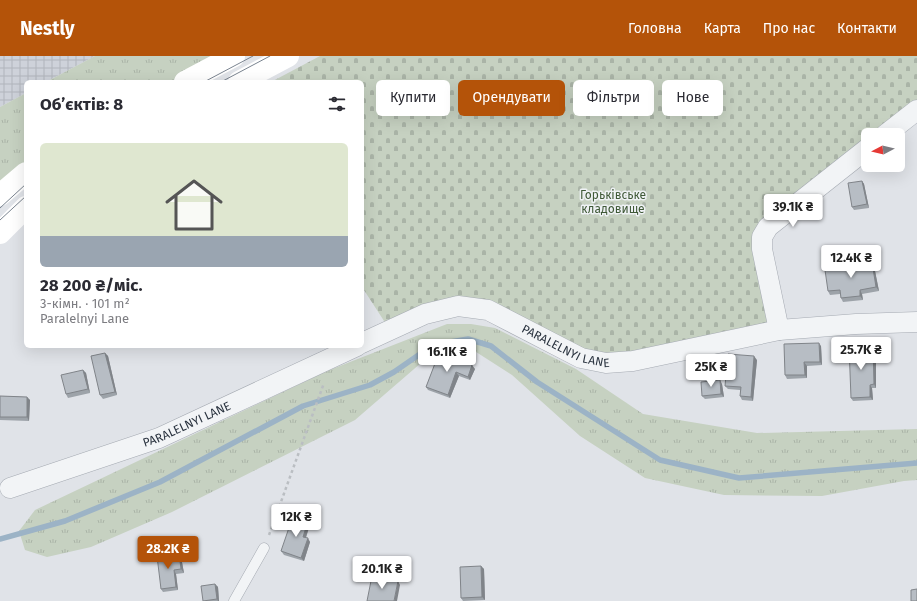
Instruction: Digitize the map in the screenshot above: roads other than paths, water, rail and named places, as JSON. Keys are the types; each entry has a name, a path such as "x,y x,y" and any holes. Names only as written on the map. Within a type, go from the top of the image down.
{"main road":[{"path":"189,80 234,56"},
{"path":"243,80 288,56"},
{"path":"0,196 24,175"},
{"path":"0,233 24,209"}],"street":[{"path":"894,128 917,110"},
{"path":"779,330 762,249 762,237 768,227 861,154"},
{"name":"PARALELNYI LANE","path":"364,343 425,314 458,306 488,310 581,358 606,363 632,361 779,330 856,324 917,322"},
{"name":"PARALELNYI LANE","path":"10,488 159,438 353,348"}],"lane":[{"path":"234,601 264,548"}],"waterway":[{"path":"0,539 65,521 160,482 303,406 370,385 394,372 433,345 468,339 491,346 537,382 660,460 739,478 917,463"}],"tram line":[{"path":"208,80 253,56"},
{"path":"225,80 270,56"},
{"path":"0,208 24,186"},
{"path":"0,220 24,198"}],"park label":[{"name":"Горьківське кладовище","path":"613,202"}]}
